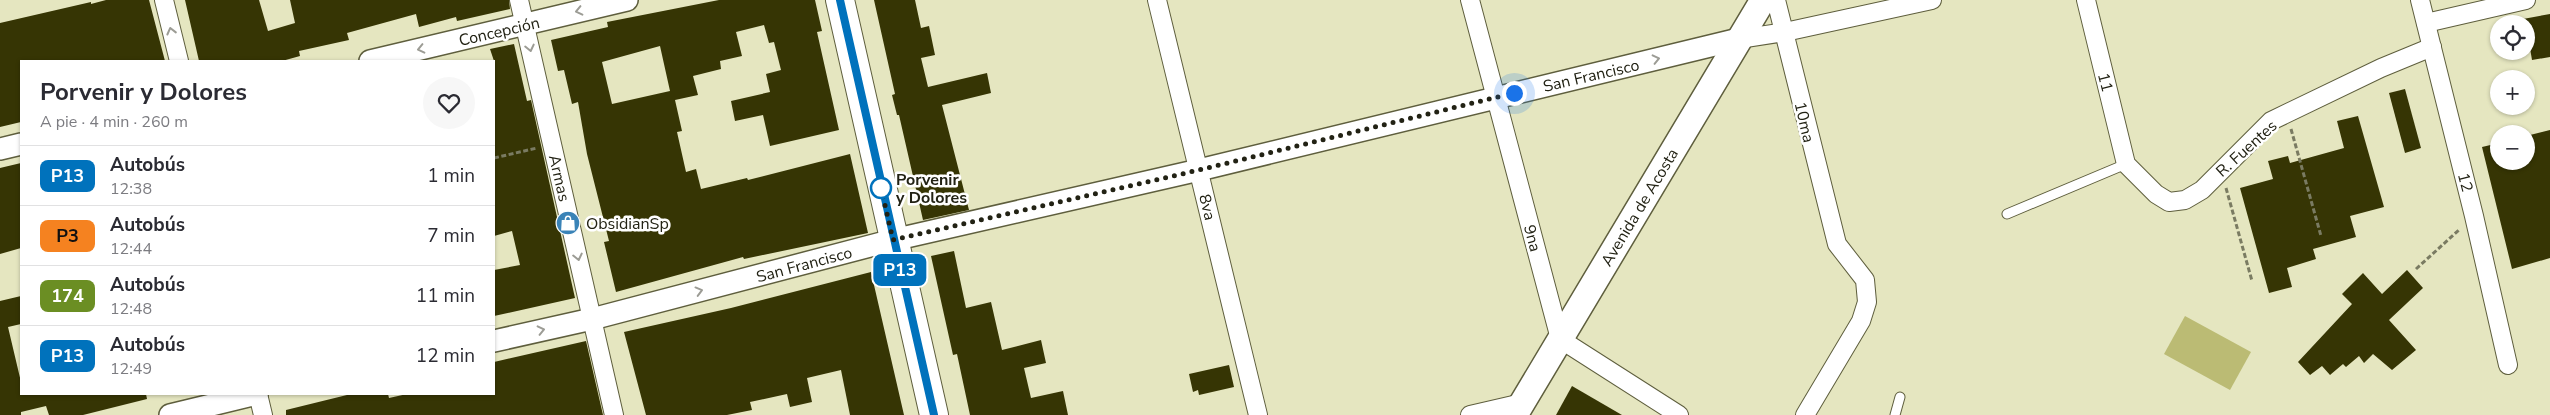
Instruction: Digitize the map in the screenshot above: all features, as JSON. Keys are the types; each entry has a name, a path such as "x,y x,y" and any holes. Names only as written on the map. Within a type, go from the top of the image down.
{"main road":[{"path":"840,0 934,415"},
{"name":"Avenida de Acosta","path":"1518,409 1763,0"}],"street":[{"path":"164,0 179,60"},
{"name":"Armas","path":"520,0 614,415"},
{"name":"Concepción","path":"374,60 627,0"},
{"name":"8va","path":"1157,0 1258,415"},
{"name":"9na","path":"1470,0 1560,339"},
{"name":"10ma","path":"1776,0 1837,244 1865,280 1868,302 1861,321 1805,415"},
{"name":"San Francisco","path":"495,341 592,319 893,240 1199,170 1739,39 1785,32 1932,0"},
{"name":"11","path":"2086,0 2126,164"},
{"name":"12","path":"2420,0 2474,216 2508,365"},
{"path":"2426,23 2526,0"},
{"name":"R. Fuentes","path":"2126,164 2156,194 2169,202 2185,200 2202,190 2271,121 2381,68 2432,47"},
{"path":"0,149 20,144"},
{"path":"1560,339 1680,415"},
{"path":"170,415 253,395"},
{"path":"257,395 263,415"},
{"path":"1470,415 1518,409"}],"lane":[{"path":"2008,214 2126,164"},
{"path":"1895,415 1900,397"}],"path":[{"path":"2287,114 2321,236"},
{"path":"495,158 552,144"},
{"path":"2221,169 2252,281"},
{"path":"2416,269 2474,216"}],"shaded area":[{"path":"2185,316 2251,352 2230,390 2164,354"}],"building":[{"path":"106,0 149,0 165,60 20,60 20,122 0,127 0,23 91,2 91,4"},
{"path":"185,0 259,0 268,31 295,23 290,0 509,0 510,9 457,21 456,17 419,27 416,14 347,33 349,40 299,51 300,56 286,60 199,60"},
{"path":"719,0 815,0 822,31 817,32 839,130 770,146 763,115 735,121 731,101 770,92 766,74 781,70 774,42 769,43 764,25 736,32 742,56 720,61 721,69 693,76 698,95 675,100 682,131 677,132 686,172 696,169 701,189 747,178 748,180 850,154 868,233 744,259 743,257 616,292 604,242 609,241 587,154 578,102 572,104 564,70 558,71 551,40 608,27 607,22","holes":["660,46 670,91 612,104 602,62"]},
{"path":"874,0 915,0 921,28 929,26 935,55 921,58 928,87 987,73 991,93 942,105 969,210 923,220 899,115 897,115 892,95 895,94"},
{"path":"2550,14 2550,57 2535,60 2535,17"},
{"path":"514,44 527,101 531,100 575,298 495,316 495,270 520,265 512,231 495,236 495,60 490,49"},
{"path":"2405,89 2421,148 2405,153 2389,93"},
{"path":"2358,116 2384,207 2350,216 2356,237 2313,249 2316,259 2287,268 2292,287 2269,293 2240,188 2273,179 2268,161 2288,156 2290,163 2344,148 2337,121"},
{"path":"2550,130 2550,258 2512,269 2482,147 2490,145 2490,170 2535,170 2535,134"},
{"path":"20,163 20,248 0,254 0,168"},
{"path":"954,251 966,308 991,302 1002,350 1041,340 1046,363 1024,368 1031,398 1063,391 1068,415 970,415 957,354 953,355 931,256"},
{"path":"2407,270 2423,288 2389,320 2416,350 2392,370 2373,354 2364,363 2359,356 2346,367 2343,364 2330,375 2322,366 2310,375 2298,362 2352,304 2342,294 2363,273 2382,294"},
{"path":"871,272 904,415 850,415 841,370 807,378 812,402 790,407 787,394 750,402 752,410 727,415 646,415 624,332 731,308"},
{"path":"20,296 20,324 8,327 20,378 20,395 146,395 147,399 83,415 49,415 46,406 21,412 21,415 0,415 0,301"},
{"path":"586,341 603,415 286,415 286,410 347,395 388,395 389,398 402,395 495,395 495,362"},
{"path":"1229,365 1234,387 1199,395 1198,390 1193,392 1189,374"},
{"path":"1572,386 1622,415 1556,415"}],"bus line":[{"name":"P13","path":"840,0 881,188 934,415"}],"place":[{"name":"Porvenir y Dolores","path":"881,188"},
{"name":"ObsidianSp","path":"568,223"}],"route":[{"path":"881,188 893,240 1199,170 1514,93"}]}
